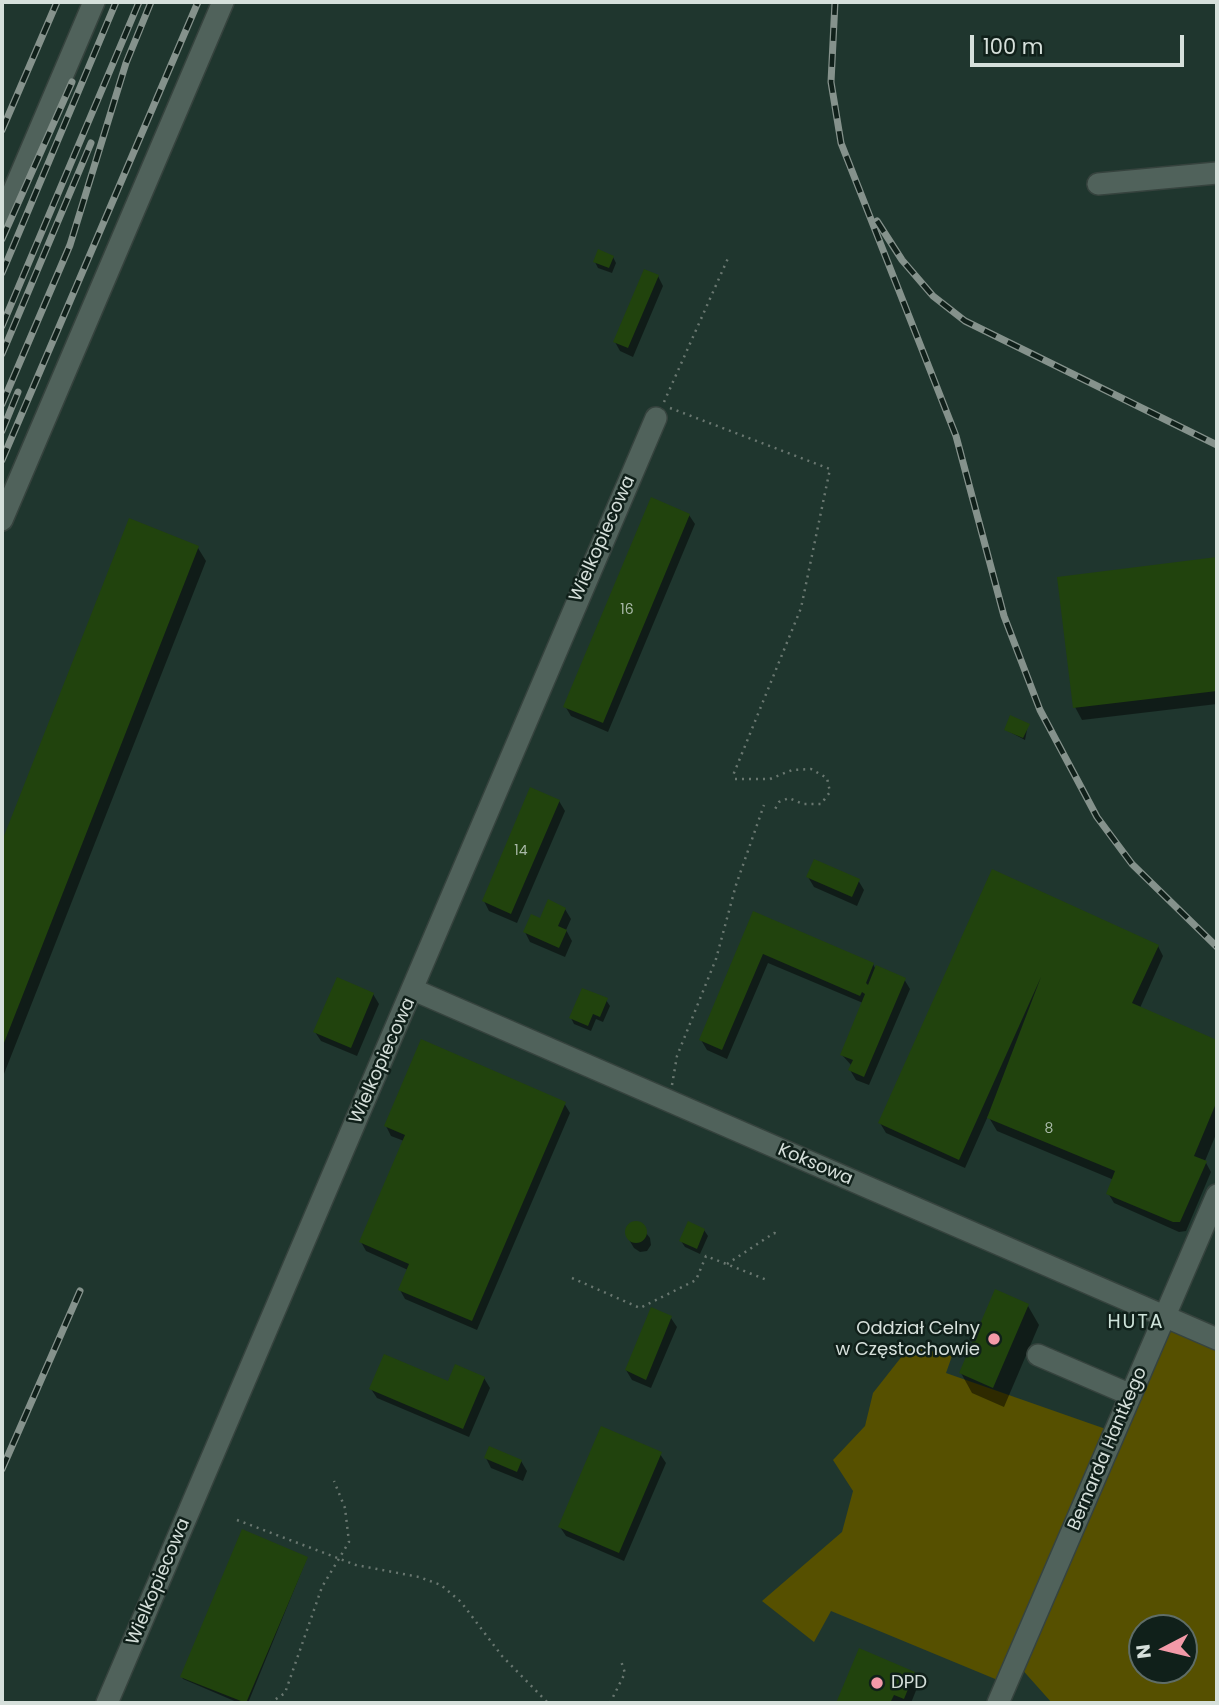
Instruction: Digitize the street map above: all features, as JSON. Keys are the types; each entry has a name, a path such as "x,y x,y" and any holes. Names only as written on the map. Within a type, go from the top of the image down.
{"street":[{"path":"2,218 94,2"},
{"path":"2,520 223,2"},
{"path":"1098,184 1217,173"},
{"name":"Wielkopiecowa","path":"107,1703 414,990 656,418"},
{"name":"Koksowa","path":"414,990 1217,1339"},
{"name":"Bernarda Hantkego","path":"998,1703 1217,1195"},
{"path":"1038,1355 1131,1395"}],"path":[{"path":"729,256 663,405 830,468 801,608 733,778 770,779 792,770 811,769 827,778 830,792 821,804 803,804 789,798 779,802 774,811"},
{"path":"669,1102 677,1056 716,959 736,885 764,804"},
{"path":"727,1264 774,1233 780,1235"},
{"path":"572,1278 640,1308 696,1280 706,1256 767,1280"},
{"path":"270,1703 285,1693 322,1587 349,1542 345,1508 334,1481"},
{"path":"237,1520 356,1565 419,1577 441,1585 461,1602 502,1656 548,1703"},
{"path":"610,1703 625,1673 621,1661"}],"shaded area":[{"path":"2,2 1217,2 1217,1703 2,1703"},
{"path":"1170,1330 1217,1350 1217,1703 1052,1703 1011,1657 1000,1681 831,1611 814,1642 762,1601 842,1532 853,1491 833,1460 865,1426 873,1393 910,1346 952,1356 946,1373 1120,1434"}],"building":[{"path":"598,249 614,256 609,268 593,262"},
{"path":"644,269 659,275 628,348 613,342"},
{"path":"651,497 690,514 603,723 563,707"},
{"path":"129,518 199,546 2,1048 2,841"},
{"path":"1217,557 1217,691 1073,708 1057,577"},
{"path":"1010,715 1030,724 1023,738 1004,730"},
{"path":"530,787 560,800 511,914 482,901"},
{"path":"814,859 860,879 852,897 806,877"},
{"path":"992,869 1159,945 1132,1003 1217,1040 1217,1101 1194,1156 1207,1161 1180,1222 1173,1222 1106,1194 1115,1171 987,1118 1041,977 959,1160 878,1123"},
{"path":"548,899 566,908 558,926 567,930 559,948 523,932 531,914 540,918"},
{"path":"753,911 874,963 866,983 868,985 876,965 906,978 864,1077 848,1070 853,1060 840,1055 865,994 862,992 860,996 763,954 722,1050 699,1040"},
{"path":"337,977 374,993 351,1048 313,1032"},
{"path":"582,988 608,998 600,1017 593,1014 588,1026 569,1018"},
{"path":"421,1039 566,1102 472,1321 398,1290 409,1264 359,1242 405,1135 384,1126"},
{"path":"636,1221 644,1224 647,1232 644,1240 636,1243 628,1240 625,1232 628,1224"},
{"path":"688,1221 705,1229 697,1249 679,1241"},
{"name":"Oddział Celny w Częstochowie","path":"995,1289 1029,1304 993,1388 959,1373"},
{"path":"651,1307 672,1316 646,1380 625,1370"},
{"path":"384,1354 448,1381 455,1364 485,1377 463,1429 369,1389"},
{"path":"601,1426 662,1452 619,1553 558,1527"},
{"path":"489,1446 522,1460 517,1472 484,1458"},
{"path":"242,1529 308,1557 246,1703 180,1677"},
{"name":"DPD","path":"859,1648 915,1672 904,1699 894,1695 890,1703 836,1703"}],"railway":[{"path":"2,130 57,2"},
{"path":"2,273 116,2"},
{"path":"2,326 139,2"},
{"path":"2,404 70,245 126,63 151,2"},
{"path":"2,460 198,2"},
{"path":"835,2 831,82 841,143 956,436 1004,616 1040,710 1097,817 1132,864 1217,947"},
{"path":"2,239 72,82"},
{"path":"2,354 91,143"},
{"path":"877,221 902,260 933,296 965,321 1217,445"},
{"path":"2,431 18,392"},
{"path":"2,1469 80,1291"}],"place":[{"name":"Oddział Celny w Częstochowie","path":"994,1339"},
{"name":"DPD","path":"877,1683"}],"district":[{"name":"HUTA","path":"1136,1323"}]}
